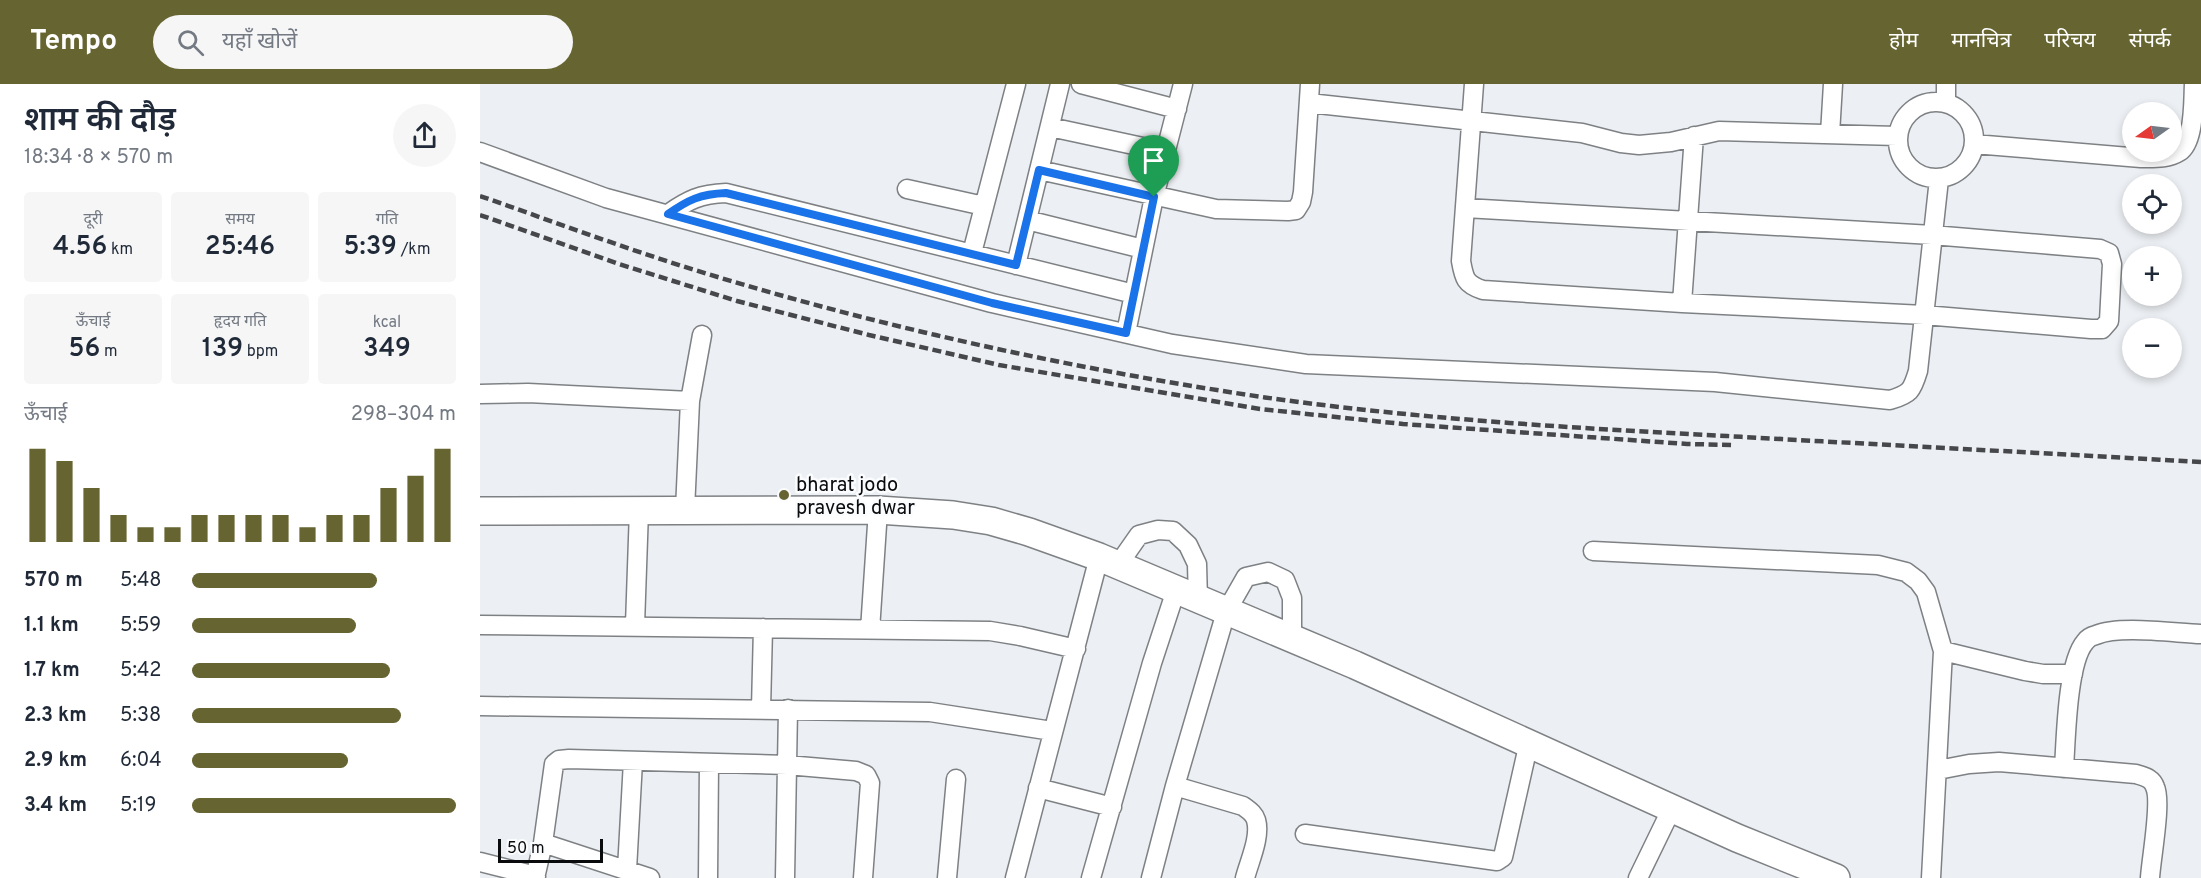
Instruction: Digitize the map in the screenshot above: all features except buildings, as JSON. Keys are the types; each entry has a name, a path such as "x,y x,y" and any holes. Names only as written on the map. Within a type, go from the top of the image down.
{"highway":[{"path":"480,511 878,510 953,514 991,521 1029,532 1108,561 1529,742 1737,838 1836,878"}],"street":[{"path":"972,253 1016,84"},
{"path":"1016,265 1060,84"},
{"path":"1081,84 1177,109"},
{"path":"1126,333 1154,197 1183,84"},
{"path":"1039,170 1216,209 1288,212 1296,210 1303,192 1310,84"},
{"path":"1465,208 1932,235 2100,249 2109,253 2112,264 2109,321 2102,328 2091,329 1924,315 1483,290 1470,286 1464,276 1461,261 1474,84"},
{"path":"1830,134 1833,84"},
{"path":"1946,84 1946,103"},
{"path":"1974,144 2163,158 2180,152 2188,141 2194,84"},
{"path":"1933,101 1946,103 1958,109 1968,118 1973,131 1974,144 1970,157 1952,176 1938,179 1927,178 1917,174 1901,158 1897,136 1901,123 1909,112 1933,101"},
{"path":"1309,103 1582,133 1639,145 1671,142 1719,131 1897,136"},
{"path":"1050,127 1166,152"},
{"path":"1682,303 1694,136"},
{"path":"480,152 606,198 992,303 1172,344 1306,364 1715,382 1890,400 1906,395 1913,386 1918,371 1938,179"},
{"path":"907,189 984,206"},
{"path":"668,214 689,200 707,194 726,193 1134,294"},
{"path":"1027,220 1143,249"},
{"path":"685,510 690,401 702,335"},
{"path":"480,394 528,393 690,401"},
{"path":"635,626 639,510"},
{"path":"870,630 878,510"},
{"path":"1015,878 1052,731 1076,649 1108,561 1139,535 1158,530 1173,531 1188,545 1197,564 1187,596 1152,663 1091,878"},
{"path":"1593,551 1878,565 1906,572 1918,581 1926,592 1943,651 1931,878"},
{"path":"1151,878 1175,786 1226,612 1246,577 1268,572 1285,580 1292,598 1292,639"},
{"path":"480,625 990,632 1076,649"},
{"path":"761,709 763,628"},
{"path":"2064,768 2073,674 2078,654 2085,641 2097,634 2118,630 2201,634"},
{"path":"1943,651 2025,671 2043,674 2073,674"},
{"path":"480,706 930,712 1052,731"},
{"path":"785,878 788,709"},
{"path":"1305,834 1486,869 1503,857 1529,742"},
{"path":"480,862 536,877 554,764 559,760 787,765 856,771 866,775 870,783 870,792 863,878"},
{"path":"627,870 633,761"},
{"path":"1938,770 1969,764 1999,762 2136,774 2149,778 2156,788 2157,804 2150,878"},
{"path":"708,878 709,763"},
{"path":"947,878 956,779"},
{"path":"1175,786 1243,806 1252,813 1256,822 1256,838 1245,878"},
{"path":"1038,788 1112,807"},
{"path":"1638,878 1672,808"},
{"path":"543,843 650,878"}],"railway":[{"path":"480,196 691,269 855,315 1058,361 1262,397 1436,417 1552,426 2201,462"},
{"path":"480,215 619,264 737,301 999,365 1260,409 1403,424 1687,444 1734,445"}],"place":[{"name":"bharat jodo pravesh dwar","path":"784,495"}],"route":[{"path":"1039,170 1154,197 1126,333 992,303 668,214 689,200 707,194 726,193 758,199 1016,265 1039,170"}]}
